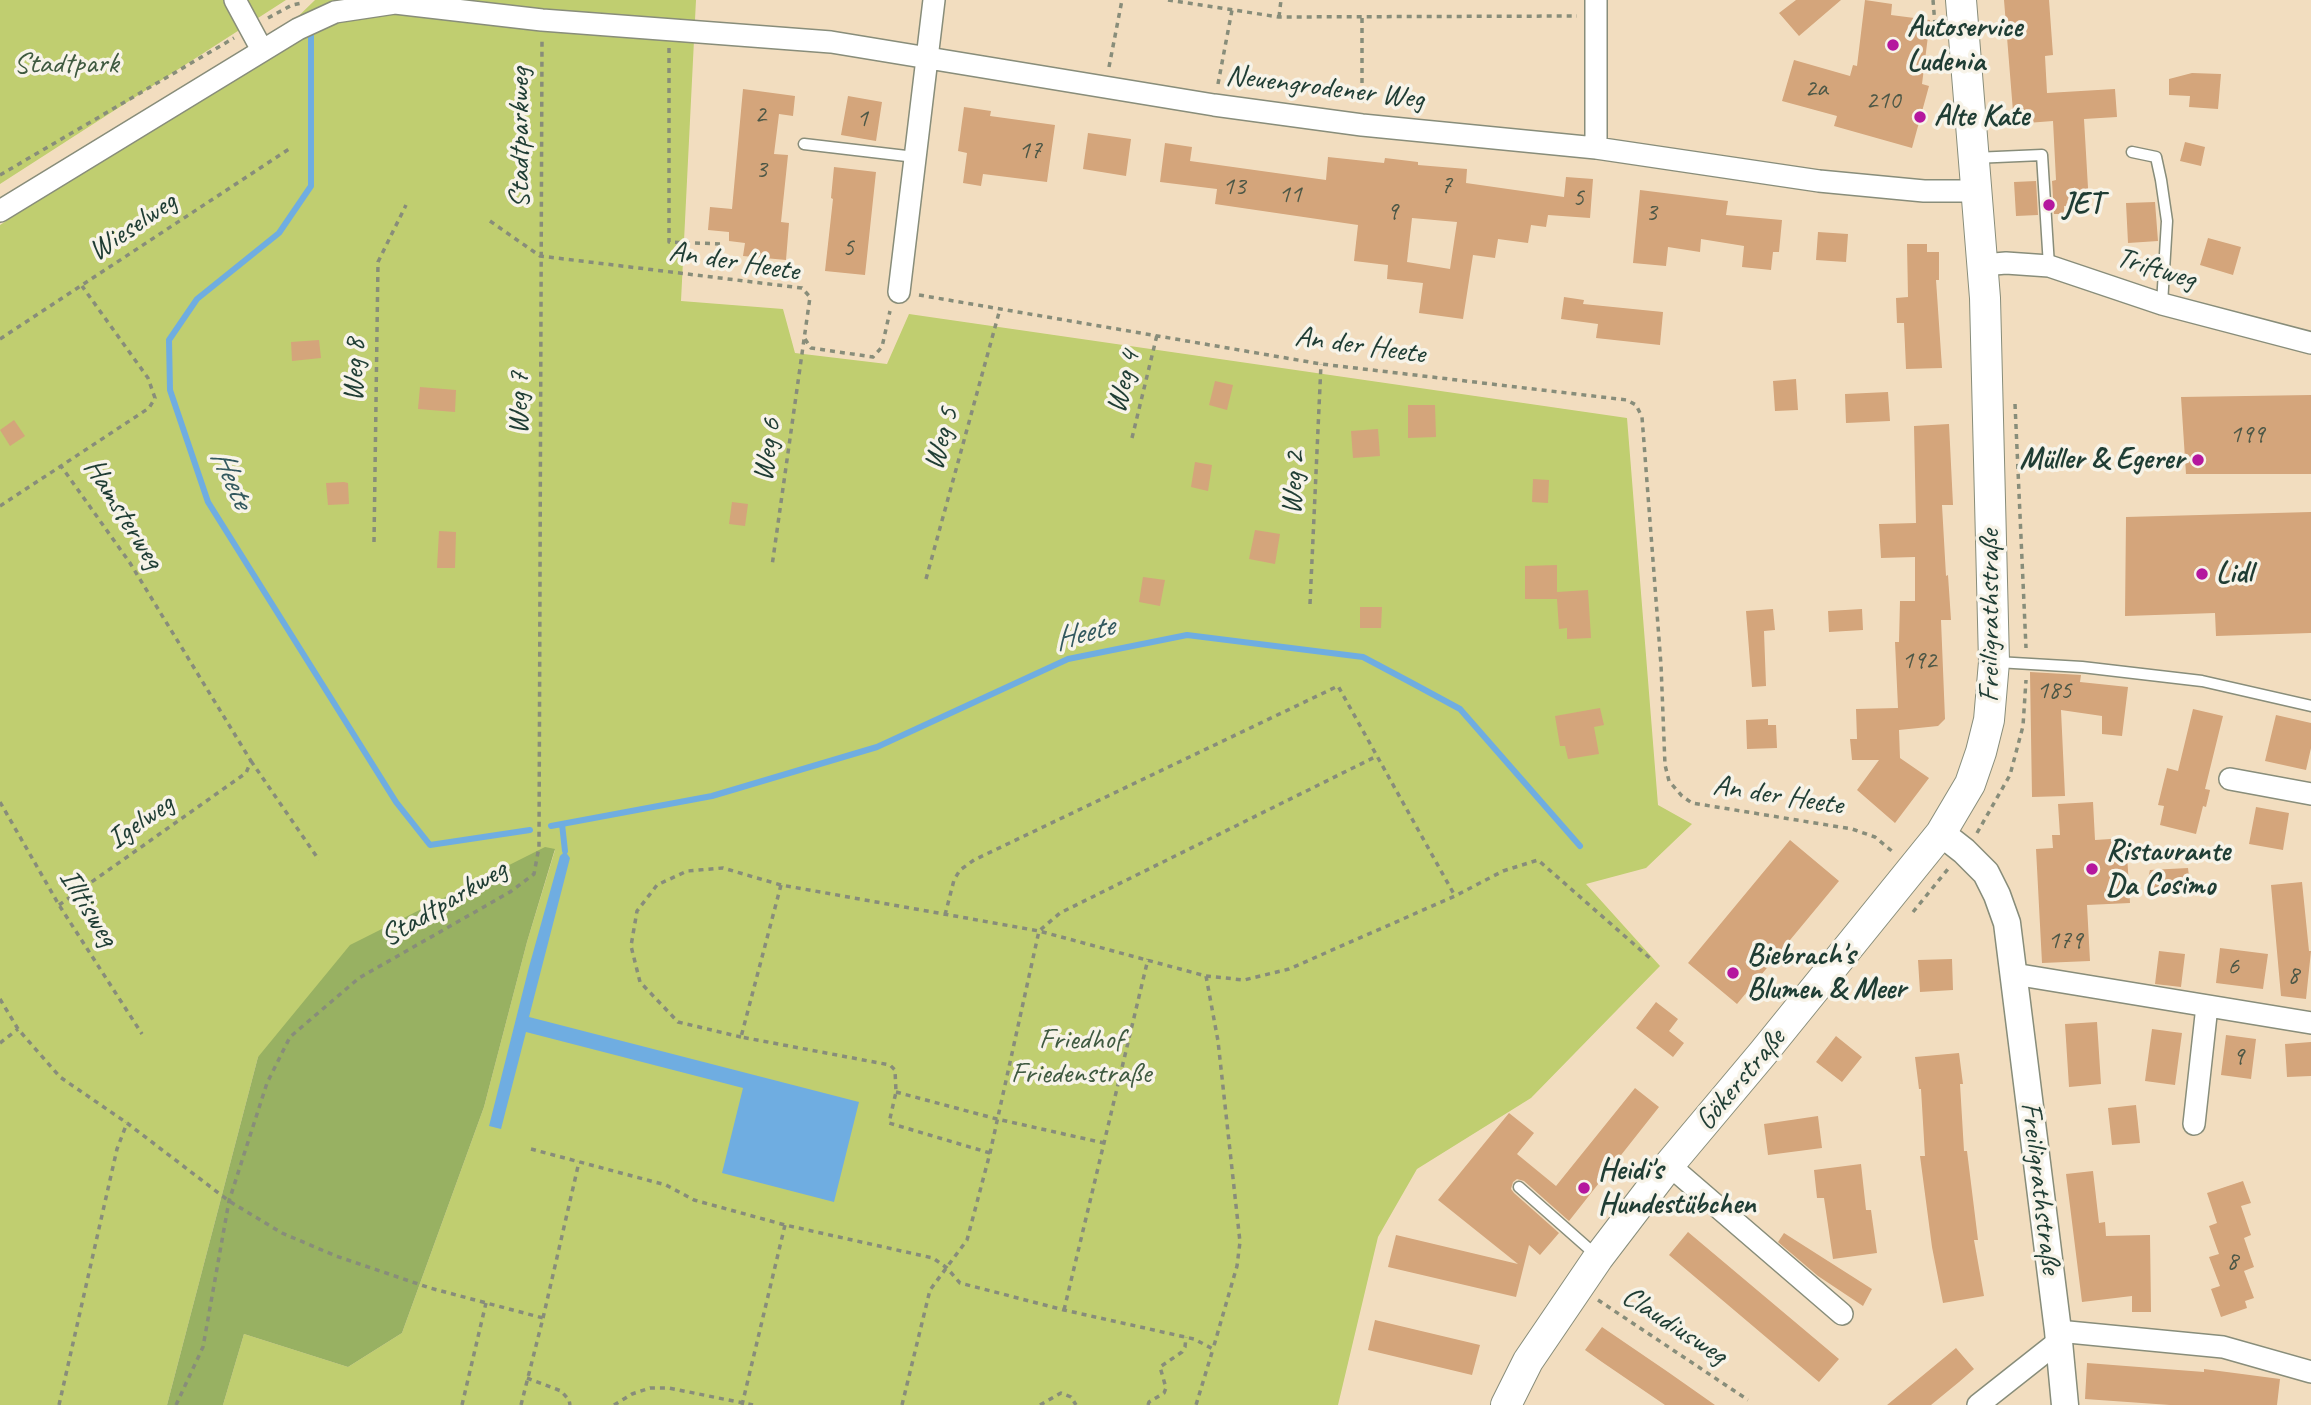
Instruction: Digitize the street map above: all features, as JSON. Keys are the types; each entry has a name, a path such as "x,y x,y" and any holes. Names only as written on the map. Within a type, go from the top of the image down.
{"main road":[{"name":"Freiligrathstraße","path":"1941,833 1970,784 1981,752 1989,720 1994,662 1983,265 1961,0"},
{"name":"Gökerstraße","path":"1506,1405 1528,1362 1598,1258 1669,1165 1763,1054 1941,833"}],"street":[{"path":"235,0 262,50"},
{"path":"899,292 934,0"},
{"name":"Neuengrodener Weg","path":"0,211 262,50 335,12 393,3 542,20 831,42 1106,85 1214,105 1362,125 1597,148 1819,181 1924,191 1976,191"},
{"path":"1596,8 1597,148"},
{"name":"Triftweg","path":"1983,265 2006,263 2049,266 2162,304 2311,343"},
{"path":"2230,779 2311,794"},
{"name":"Freiligrathstraße","path":"1941,833 1986,873 2007,923 2066,1405"},
{"path":"2014,974 2311,1023"},
{"path":"2194,1124 2207,1006"},
{"path":"1669,1165 1842,1314"},
{"path":"1978,1405 2059,1336 2224,1347 2311,1372"}],"lane":[{"path":"804,144 915,157"},
{"path":"2133,152 2156,157 2161,180 2167,221 2162,304"},
{"path":"1974,158 2042,155 2049,266"},
{"path":"1994,662 2082,667 2202,681 2311,706"},
{"path":"1519,1187 1598,1258"}],"path":[{"path":"0,174 292,5 313,0"},
{"path":"1106,85 1122,0"},
{"path":"1168,0 1279,17 1362,18 1596,8"},
{"path":"1279,17 1282,0"},
{"path":"1214,105 1233,10"},
{"path":"1362,18 1362,125"},
{"name":"Stadtparkweg","path":"540,256 542,20"},
{"path":"669,29 669,242 722,244"},
{"name":"Wieselweg","path":"0,339 289,149"},
{"name":"Weg 8","path":"373,542 378,262 406,205"},
{"path":"490,221 540,256"},
{"name":"An der Heete","path":"540,256 802,288 810,297 805,339"},
{"name":"Weg 7","path":"539,549 540,256"},
{"name":"Hamsterweg","path":"82,286 148,378 155,398 149,408 61,466 130,563 251,761 319,860"},
{"path":"805,339 811,348 873,357 883,347 892,300 899,292"},
{"name":"An der Heete","path":"899,292 1321,364 1627,400 1636,405 1642,417 1661,665 1665,765 1670,781 1682,796 1692,803 1832,825 1875,837 1912,869"},
{"name":"Weg 5","path":"926,579 1000,309"},
{"name":"Weg 4","path":"1132,438 1157,335"},
{"name":"Weg 6","path":"772,566 805,339"},
{"name":"Weg 2","path":"1310,604 1321,364"},
{"path":"0,506 61,466"},
{"name":"Stadtparkweg","path":"176,1405 203,1347 229,1201 267,1083 290,1038 359,978 510,892 534,874 539,847 539,549"},
{"path":"945,915 954,880 960,870 974,860 1338,686 1455,895"},
{"path":"902,1405 930,1290 967,1240 990,1153 1039,931 1060,914 1377,756"},
{"name":"Igelweg","path":"60,905 246,773 251,761"},
{"name":"Illtisweg","path":"0,802 60,905 142,1034"},
{"path":"990,1153 889,1123 896,1092 895,1070 890,1065 741,1037 678,1022 640,982 631,946 637,911 656,885 687,871 723,868 781,886 1039,931 1206,976 1244,980 1289,969 1503,871 1538,860 1652,960"},
{"path":"741,1037 781,886"},
{"path":"1909,916 1926,895"},
{"path":"1063,1310 1148,959"},
{"path":"1196,1405 1237,1266 1240,1242 1219,1041 1206,976"},
{"path":"0,999 18,1030 60,1077 127,1123 229,1201 282,1233 336,1256 430,1288 543,1318"},
{"path":"0,1043 18,1030"},
{"path":"896,1092 997,1119 1104,1143"},
{"path":"60,1405 117,1149 127,1123"},
{"path":"531,1149 666,1185 694,1200 785,1225 933,1258 947,1268 960,1283 1063,1310 1186,1337 1213,1349"},
{"path":"521,1405 579,1162"},
{"path":"742,1404 785,1225"},
{"name":"Claudiusweg","path":"1601,1290 1595,1299 1748,1399"},
{"path":"462,1405 486,1303"},
{"path":"1148,1405 1164,1393 1166,1388 1160,1367 1182,1352 1186,1337"},
{"path":"527,1378 561,1391 570,1405"},
{"path":"614,1405 632,1394 650,1388 670,1388 753,1405"},
{"path":"1040,1405 1061,1392 1071,1397 1076,1405"}],"green space":[{"name":"Stadtpark","path":"0,0 286,0 0,184"},
{"name":"Friedhof Friedenstraße","path":"315,0 696,0 681,301 783,309 795,353 887,364 909,314 1627,418 1658,805 1692,824 1646,868 1586,884 1660,966 1531,1098 1417,1169 1378,1237 1338,1405 223,1405 244,1334 348,1367 402,1333 484,1107 527,942 555,850 258,1057 167,1405 0,1405 0,225 249,64"},
{"path":"545,847 555,849 527,942 484,1107 402,1333 348,1367 244,1334 223,1405 167,1405 258,1057 350,945"}],"water":[{"path":"565,851 570,858 529,1017 859,1102 834,1202 722,1173 743,1088 526,1032 501,1129 489,1126 529,967 560,856"}],"building":[{"path":"1796,0 1841,0 1799,36 1779,13"},
{"path":"1865,0 1892,4 1891,15 1930,20 1922,84 1929,86 1912,148 1834,126 1837,116 1782,101 1794,60 1850,76 1853,65 1857,66"},
{"path":"2004,0 2049,0 2053,55 2045,56 2047,93 2115,89 2117,117 2084,119 2089,205 2064,206 2064,214 2054,214 2052,181 2056,180 2053,121 2014,124"},
{"path":"2192,73 2221,74 2218,109 2189,107 2190,96 2169,95 2169,79"},
{"path":"743,89 795,96 793,116 779,114 774,154 788,155 781,222 789,223 786,260 743,256 745,243 729,241 729,232 708,230 710,207 732,209"},
{"path":"848,96 882,102 876,141 841,135"},
{"path":"964,107 991,111 990,116 1055,125 1047,182 983,174 981,186 963,183 967,153 958,151"},
{"path":"1088,133 1131,139 1126,176 1083,169"},
{"path":"2185,142 2205,147 2201,166 2180,161"},
{"path":"1165,143 1192,147 1190,161 1326,180 1328,157 1384,163 1385,158 1418,162 1418,165 1467,169 1466,183 1564,197 1566,177 1593,179 1590,218 1548,215 1546,227 1531,225 1528,243 1498,239 1495,258 1473,255 1463,319 1419,313 1423,283 1387,279 1388,265 1354,261 1358,225 1215,204 1217,189 1160,182","holes":["1412,218 1457,222 1450,269 1407,262"]},
{"path":"834,167 876,172 865,275 825,271"},
{"path":"2036,181 2038,215 2016,216 2014,182"},
{"path":"1640,190 1728,201 1726,215 1782,220 1779,252 1773,252 1771,270 1742,267 1744,246 1701,239 1700,252 1668,247 1666,266 1633,263"},
{"path":"2155,202 2158,241 2128,243 2126,203"},
{"path":"1818,232 1848,234 1846,262 1816,260"},
{"path":"2208,238 2241,247 2233,275 2200,265"},
{"path":"1907,244 1927,244 1927,252 1939,252 1939,280 1936,280 1942,368 1906,369 1904,323 1897,323 1896,298 1908,297"},
{"path":"1564,297 1584,300 1583,304 1663,312 1660,345 1596,338 1598,324 1561,319"},
{"path":"319,340 321,358 292,361 291,342"},
{"path":"1796,379 1798,410 1775,411 1773,381"},
{"path":"1215,381 1233,385 1227,410 1209,405"},
{"path":"420,387 456,390 455,412 418,409"},
{"path":"1888,392 1890,421 1846,423 1845,394"},
{"path":"2311,395 2311,474 2186,474 2181,397"},
{"path":"1408,405 1435,405 1436,437 1408,438"},
{"path":"14,420 25,436 10,446 0,430"},
{"path":"1949,424 1953,505 1942,505 1951,620 1941,620 1945,719 1938,726 1899,730 1900,758 1929,778 1895,823 1857,790 1879,760 1852,760 1850,739 1857,739 1856,709 1898,708 1895,642 1899,642 1900,601 1915,601 1915,557 1881,558 1879,524 1916,523 1914,426"},
{"path":"1378,429 1380,456 1353,458 1351,431"},
{"path":"1195,462 1212,465 1208,491 1191,487"},
{"path":"1533,479 1549,480 1548,503 1532,502"},
{"path":"326,483 348,483 349,504 328,505"},
{"path":"732,502 748,504 745,526 729,524"},
{"path":"2311,512 2311,633 2216,636 2215,613 2125,616 2126,517"},
{"path":"1255,530 1280,534 1275,564 1249,559"},
{"path":"439,531 456,532 455,568 437,568"},
{"path":"1557,565 1557,592 1588,590 1591,638 1567,639 1567,628 1559,629 1557,599 1525,599 1525,566"},
{"path":"1143,577 1165,580 1160,606 1139,602"},
{"path":"1360,607 1382,607 1381,628 1360,628"},
{"path":"1773,609 1775,630 1764,631 1766,686 1752,687 1746,611"},
{"path":"1862,609 1863,630 1829,632 1828,611"},
{"path":"2030,672 2081,675 2080,682 2128,687 2122,736 2102,734 2102,716 2061,710 2065,796 2032,797"},
{"path":"1600,708 1604,725 1594,727 1599,754 1568,759 1565,746 1560,746 1555,716"},
{"path":"2193,709 2223,716 2205,789 2210,790 2196,834 2160,825 2164,806 2158,805 2167,768 2178,771"},
{"path":"2276,715 2311,723 2311,748 2306,770 2265,761"},
{"path":"1768,719 1768,725 1776,725 1777,748 1747,749 1746,720"},
{"path":"2093,802 2095,840 2126,838 2130,903 2087,905 2090,961 2042,963 2036,849 2053,848 2052,835 2060,835 2058,804"},
{"path":"2256,807 2289,813 2283,850 2249,844"},
{"path":"1790,840 1839,881 1737,1004 1688,963"},
{"path":"2188,868 2190,885 2146,888 2150,870"},
{"path":"2302,882 2311,951 2306,999 2281,996 2271,885"},
{"path":"2220,948 2268,954 2263,989 2216,983"},
{"path":"2159,951 2185,954 2181,987 2155,984"},
{"path":"1952,959 1953,990 1920,992 1918,960"},
{"path":"1656,1002 1678,1019 1669,1031 1684,1043 1673,1057 1636,1028"},
{"path":"2097,1022 2101,1084 2069,1087 2065,1024"},
{"path":"2152,1029 2182,1033 2175,1085 2145,1081"},
{"path":"2226,1035 2256,1039 2251,1079 2221,1075"},
{"path":"1836,1036 1862,1057 1842,1082 1816,1062"},
{"path":"2311,1042 2311,1076 2287,1077 2285,1044"},
{"path":"1959,1053 1963,1084 1960,1084 1964,1151 1967,1151 1978,1240 1974,1240 1984,1296 1943,1303 1932,1247 1920,1156 1925,1156 1921,1089 1915,1057"},
{"path":"1635,1088 1659,1107 1569,1221 1524,1181 1517,1179 1513,1182 1511,1189 1514,1193 1559,1233 1540,1255 1529,1245 1516,1297 1388,1267 1396,1235 1518,1264 1438,1200 1509,1113 1534,1133 1517,1154 1556,1186"},
{"path":"2136,1105 2140,1143 2112,1145 2108,1108"},
{"path":"1818,1116 1822,1148 1768,1155 1764,1124"},
{"path":"1861,1164 1866,1210 1871,1210 1877,1253 1833,1259 1824,1198 1817,1198 1814,1170"},
{"path":"2093,1171 2099,1223 2105,1222 2106,1236 2150,1235 2151,1312 2132,1312 2132,1296 2082,1302 2066,1174"},
{"path":"2243,1181 2251,1203 2241,1206 2251,1235 2244,1238 2254,1267 2244,1271 2254,1298 2245,1301 2247,1308 2221,1317 2211,1289 2220,1286 2209,1257 2219,1254 2209,1226 2217,1223 2207,1193"},
{"path":"1688,1232 1839,1359 1819,1382 1669,1255"},
{"path":"1784,1233 1872,1289 1863,1306 1818,1276 1778,1242"},
{"path":"1375,1320 1480,1345 1472,1375 1368,1350"},
{"path":"1602,1327 1715,1405 1665,1405 1602,1362 1585,1350"},
{"path":"1956,1348 1974,1369 1959,1382 1931,1405 1887,1405"},
{"path":"2087,1363 2204,1372 2204,1369 2280,1379 2277,1405 2170,1405 2085,1399"}],"waterway":[{"name":"Heete","path":"311,33 311,186 279,233 197,299 169,340 170,390 208,502 396,802 430,845 530,830"},
{"name":"Heete","path":"551,826 712,796 877,747 1068,659 1187,635 1363,657 1412,683 1460,709 1580,846"},
{"path":"562,824 565,851"}],"place":[{"name":"Autoservice Ludenia","path":"1893,45"},
{"name":"Alte Kate","path":"1920,117"},
{"name":"JET","path":"2049,205"},
{"name":"Müller & Egerer","path":"2198,460"},
{"name":"Lidl","path":"2202,574"},
{"name":"Ristaurante Da Cosimo","path":"2092,869"},
{"name":"Biebrach's Blumen & Meer","path":"1733,973"},
{"name":"Heidi's Hundestübchen","path":"1584,1188"}]}
